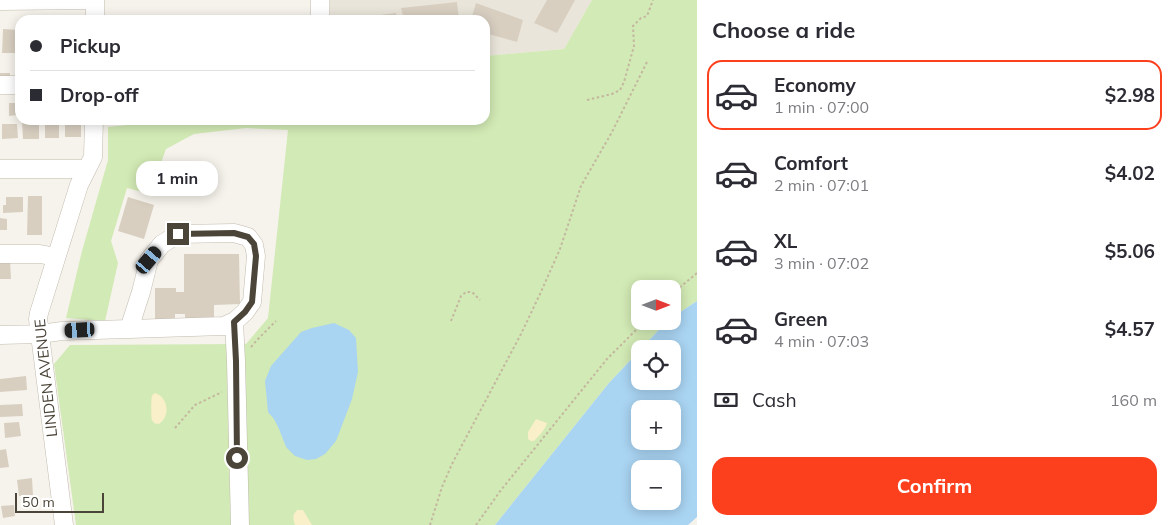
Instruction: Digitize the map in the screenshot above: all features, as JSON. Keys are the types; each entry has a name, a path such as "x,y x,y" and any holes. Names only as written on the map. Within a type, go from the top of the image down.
{"street":[{"path":"0,1 95,0 95,15"},
{"path":"320,0 320,15"},
{"path":"0,85 15,85"},
{"name":"LINDEN AVENUE","path":"64,525 38,319 79,185 93,157 94,125"},
{"path":"0,169 87,169"},
{"path":"0,335 40,334 62,331 128,329 224,326 234,322 252,302 256,256 254,244 248,237 234,233 178,234 162,244 149,260 141,292 128,329"},
{"path":"0,254 40,254 56,257"},
{"path":"234,322 240,525"}],"path":[{"path":"587,100 612,94 620,90 634,46 633,26 646,16 653,0"},
{"path":"430,525 442,487 452,464 521,334 540,294 560,249 581,186 612,132 647,62"},
{"path":"681,286 697,273"},
{"path":"451,321 461,296 466,292 472,292 480,300"},
{"path":"476,525 501,490 607,359 636,330"}],"shaded area":[{"path":"330,0 592,0 564,49 490,56 490,15 330,15"}],"green space":[{"path":"592,0 697,0 697,301 681,312 681,280 631,280 631,330 659,330 649,340 631,340 631,359 609,383 495,525 76,525 54,364 70,345 246,344 268,318 288,130 246,128 194,134 166,149 150,194 127,188 111,241 118,263 105,321 66,318 82,251 108,160 108,127 128,125 490,125 490,56 564,49"}],"sand":[{"path":"155,393 163,398 166,407 163,421 159,424 154,423 152,419 152,395"},
{"path":"536,419 547,423 540,435 534,441 531,441 528,439 528,432"},
{"path":"297,510 303,510 312,525 295,525 293,517"}],"water":[{"path":"697,301 697,517 688,525 495,525 609,383 631,360 631,390 681,390 681,340 649,340 659,330 681,330 681,312"},
{"path":"334,323 349,330 356,338 358,372 352,399 336,441 325,454 316,459 307,460 295,456 286,447 274,419 268,412 265,381 271,366 301,332"}],"building":[{"path":"547,0 575,0 557,33 534,23"},
{"path":"457,2 458,15 403,15 401,8"},
{"path":"476,3 523,20 517,42 490,34 490,15 472,15"},
{"path":"396,13 396,15 380,15"},
{"path":"3,29 15,30 15,53 2,53"},
{"path":"0,73 10,73 10,79 0,79"},
{"path":"9,103 15,103 15,115 9,116"},
{"path":"2,124 17,125 18,138 2,139"},
{"path":"22,125 39,125 39,139 23,139"},
{"path":"45,125 59,125 59,138 45,138"},
{"path":"65,125 81,125 81,137 65,137"},
{"path":"28,196 42,196 42,235 27,235"},
{"path":"6,197 23,197 23,212 3,213"},
{"path":"128,197 154,205 144,239 118,231"},
{"path":"0,218 7,219 7,230 0,230"},
{"path":"184,254 239,254 240,304 214,305 214,320 185,321 185,314 175,314 175,320 155,320 155,288 176,288 176,292 184,292"},
{"path":"0,260 10,260 11,279 0,279"},
{"path":"26,376 27,390 0,392 0,379"},
{"path":"22,404 23,416 0,417 0,405"},
{"path":"19,422 21,436 5,438 4,423"},
{"path":"6,449 9,467 0,468 0,450"},
{"path":"32,478 33,495 19,496 17,480"},
{"path":"14,505 15,516 3,518 1,506"}],"route":[{"path":"178,234 234,233 248,237 254,244 256,256 252,302 234,322 237,458"}]}
